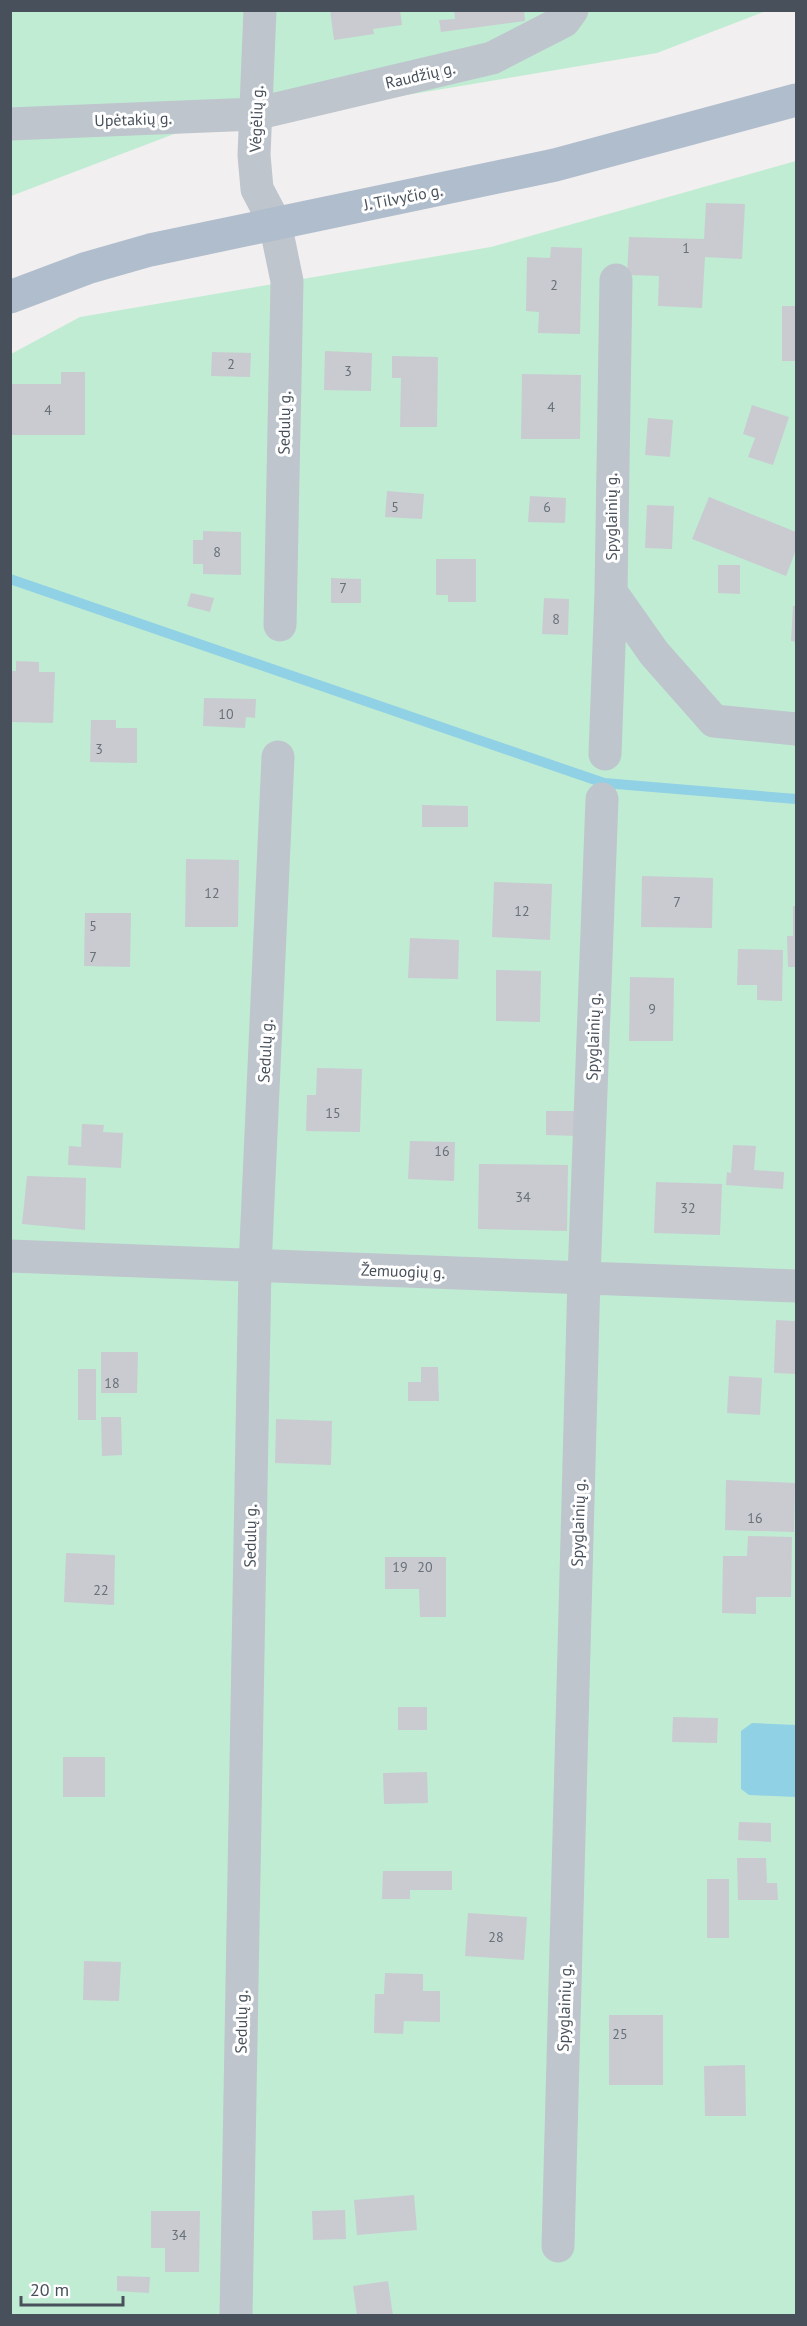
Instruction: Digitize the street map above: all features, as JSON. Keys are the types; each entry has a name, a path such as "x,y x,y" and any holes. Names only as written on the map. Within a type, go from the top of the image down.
{"main road":[{"name":"J. Tilvyčio g.","path":"10,297 87,268 150,250 555,165 796,100"}],"street":[{"name":"Vėgėlių g.","path":"260,10 254,155 257,189 275,222"},
{"name":"Raudžių g.","path":"255,114 492,58 564,21 572,10"},
{"name":"Upėtakių g.","path":"10,124 255,114"},
{"name":"Sedulų g.","path":"275,222 287,281 280,625"},
{"name":"Spyglainių g.","path":"604,754 611,592 616,280"},
{"path":"611,592 654,652 714,721 796,729"},
{"name":"Sedulų g.","path":"236,2316 255,1267 278,758"},
{"name":"Spyglainių g.","path":"558,2246 584,1277 602,799"},
{"name":"Žemuogių g.","path":"10,1256 796,1286"}],"green space":[{"path":"11,11 766,11 657,53 174,134 11,196"},
{"path":"796,161 796,2315 11,2316 11,354 80,317 491,247"}],"water":[{"path":"752,1723 796,1725 796,1797 749,1795 741,1789 741,1731"}],"building":[{"path":"330,10 400,10 402,25 373,29 374,34 334,40"},
{"path":"454,10 524,10 525,21 441,32 439,20 455,19"},
{"path":"706,203 745,204 742,259 705,257 702,308 658,306 659,276 627,275 629,237 704,239"},
{"path":"551,247 582,248 580,334 538,333 539,312 526,311 527,257 550,258"},
{"path":"782,306 796,306 796,361 782,361"},
{"path":"325,351 372,353 371,391 324,390"},
{"path":"212,352 251,353 250,377 211,376"},
{"path":"392,356 438,357 437,427 400,427 401,378 392,378"},
{"path":"61,372 85,372 85,435 10,435 10,384 61,384"},
{"path":"522,374 581,375 580,439 521,439"},
{"path":"752,405 789,417 773,465 748,457 755,438 743,434"},
{"path":"648,418 673,420 670,457 645,455"},
{"path":"387,491 424,494 422,519 385,517"},
{"path":"530,496 566,498 565,523 528,522"},
{"path":"709,497 796,532 796,550 786,576 692,539"},
{"path":"647,505 674,506 672,549 645,548"},
{"path":"203,531 241,532 241,575 203,574 203,564 193,564 193,540 203,540"},
{"path":"436,559 476,559 476,602 448,602 448,595 436,595"},
{"path":"718,565 740,565 740,594 718,593"},
{"path":"331,578 361,579 361,603 331,603"},
{"path":"191,593 214,598 210,612 187,606"},
{"path":"544,598 569,599 568,635 542,634"},
{"path":"793,606 796,606 796,642 791,641"},
{"path":"16,661 39,662 39,672 55,672 53,723 10,722 10,671 16,671"},
{"path":"204,698 256,699 255,718 246,717 245,728 203,726"},
{"path":"91,720 116,720 116,728 137,728 137,763 90,762"},
{"path":"422,805 468,806 468,827 422,827"},
{"path":"186,859 239,860 238,927 185,927"},
{"path":"642,876 713,878 712,928 641,927"},
{"path":"494,882 552,884 550,940 492,937"},
{"path":"793,906 796,906 796,967 788,967 787,936 793,936"},
{"path":"85,913 131,913 130,967 84,966"},
{"path":"410,938 459,940 458,979 408,978"},
{"path":"738,949 783,950 782,1001 757,1000 757,985 737,985"},
{"path":"496,970 541,971 540,1022 496,1021"},
{"path":"630,977 674,978 673,1041 629,1041"},
{"path":"317,1068 362,1069 360,1132 306,1131 307,1095 316,1095"},
{"path":"546,1111 577,1111 577,1136 546,1135"},
{"path":"82,1124 104,1125 103,1132 123,1133 121,1168 68,1165 69,1146 81,1147"},
{"path":"410,1141 455,1142 454,1181 408,1179"},
{"path":"733,1145 756,1146 754,1170 784,1172 783,1189 726,1185 727,1172 731,1173"},
{"path":"479,1164 568,1165 567,1231 478,1229"},
{"path":"27,1176 86,1178 85,1230 22,1224"},
{"path":"656,1182 722,1184 720,1235 654,1233"},
{"path":"776,1320 796,1321 796,1374 774,1373"},
{"path":"101,1352 138,1352 137,1393 101,1393"},
{"path":"421,1367 438,1367 439,1401 408,1401 408,1382 421,1382"},
{"path":"78,1369 96,1369 96,1420 78,1420"},
{"path":"729,1376 762,1378 760,1415 727,1413"},
{"path":"101,1417 121,1417 122,1455 102,1456"},
{"path":"276,1419 332,1421 331,1465 275,1463"},
{"path":"726,1480 795,1483 794,1532 725,1530"},
{"path":"748,1536 792,1537 791,1597 756,1597 756,1614 722,1613 723,1556 747,1556"},
{"path":"66,1553 115,1555 114,1605 64,1602"},
{"path":"385,1557 446,1557 446,1617 420,1617 419,1589 385,1589"},
{"path":"398,1707 427,1707 427,1730 398,1730"},
{"path":"673,1717 718,1718 717,1743 672,1742"},
{"path":"63,1757 105,1757 105,1797 63,1797"},
{"path":"427,1772 428,1803 384,1804 383,1773"},
{"path":"739,1822 771,1823 771,1842 738,1840"},
{"path":"737,1858 766,1858 767,1883 777,1883 778,1900 738,1900"},
{"path":"383,1871 452,1871 452,1890 410,1890 410,1899 382,1899"},
{"path":"707,1879 729,1879 729,1938 707,1938"},
{"path":"468,1913 527,1917 524,1960 465,1956"},
{"path":"84,1961 121,1962 119,2001 83,2000"},
{"path":"385,1973 423,1974 423,1991 440,1991 440,2022 404,2021 403,2034 374,2033 375,1994 384,1994"},
{"path":"609,2015 663,2015 663,2085 609,2085"},
{"path":"745,2065 746,2116 705,2116 704,2066"},
{"path":"414,2195 417,2230 357,2235 354,2200"},
{"path":"345,2210 346,2239 313,2240 312,2211"},
{"path":"151,2211 200,2211 199,2272 165,2272 165,2248 151,2248"},
{"path":"117,2276 150,2277 149,2293 117,2291"},
{"path":"388,2281 393,2316 357,2316 353,2286"}],"waterway":[{"path":"10,579 604,783 796,799"}]}
